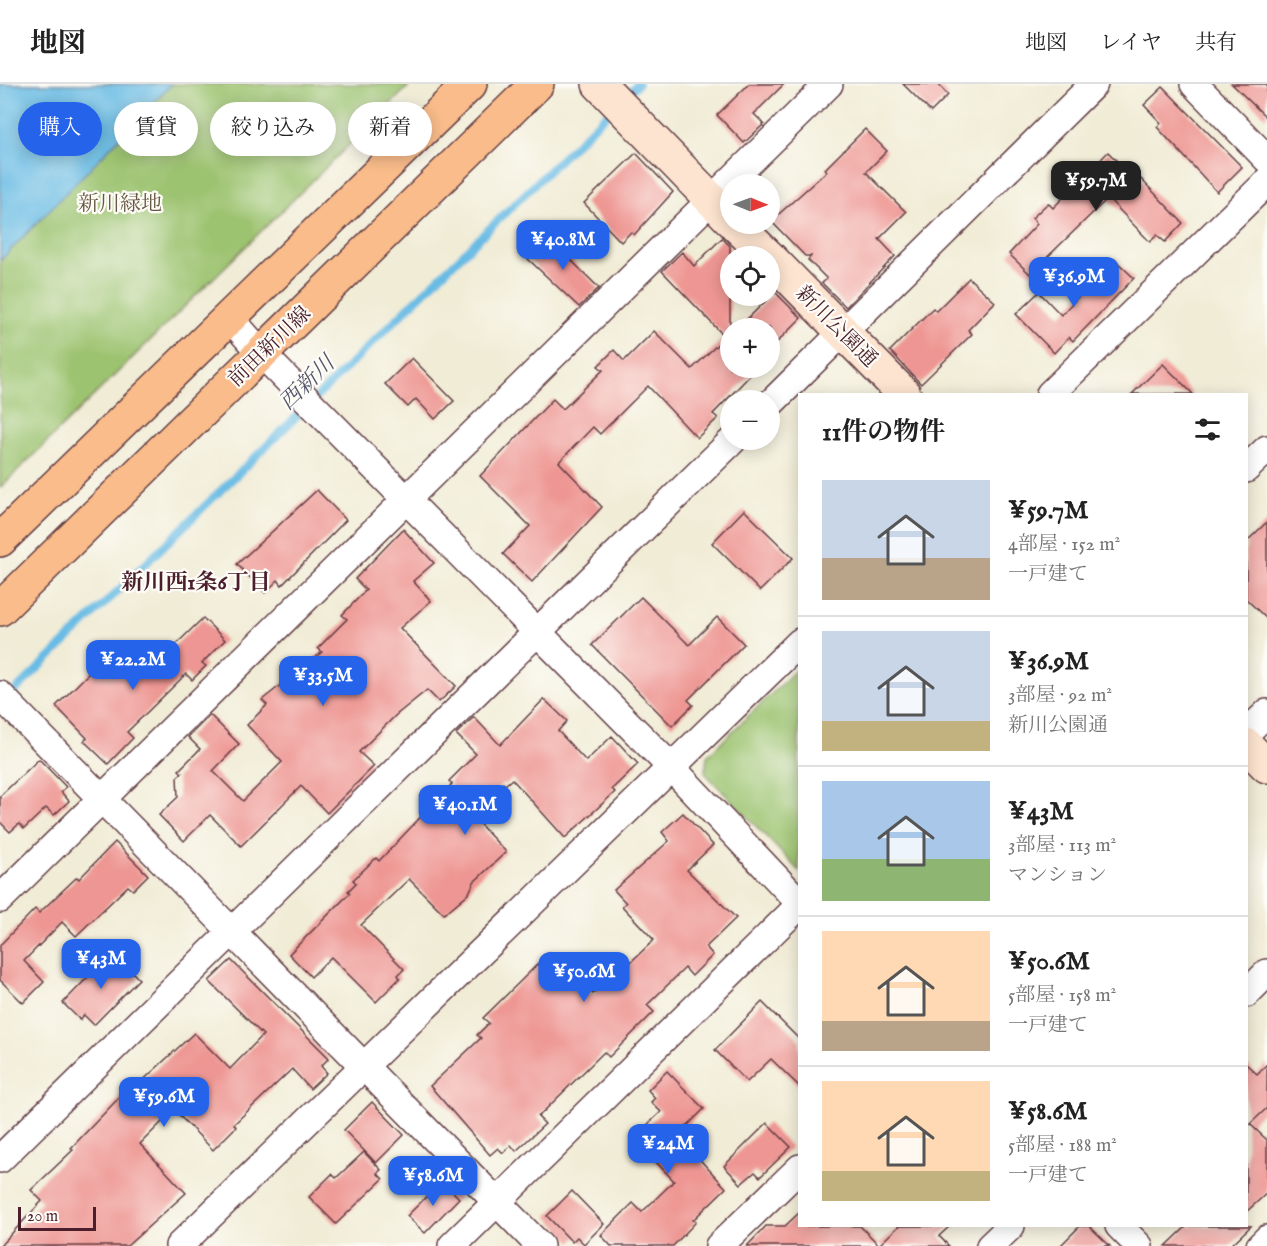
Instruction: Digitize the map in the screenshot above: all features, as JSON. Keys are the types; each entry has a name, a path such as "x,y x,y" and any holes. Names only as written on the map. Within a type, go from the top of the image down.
{"main road":[{"path":"0,540 470,84"},
{"name":"前田新川線","path":"0,609 537,84"}],"street":[{"path":"751,174 829,84"},
{"path":"780,394 1094,84"},
{"path":"1194,84 1267,159"},
{"path":"604,89 720,208"},
{"path":"1051,393 1267,182"},
{"path":"0,899 406,500 720,210"},
{"name":"新川公園通","path":"745,234 758,246"},
{"name":"新川公園通","path":"780,268 903,393"},
{"path":"229,317 261,353 670,766 798,902"},
{"path":"1248,467 1267,449"},
{"path":"0,1159 723,450"},
{"path":"179,1246 798,644"},
{"path":"0,695 540,1246"},
{"path":"1248,731 1267,712"},
{"path":"1248,747 1267,766"},
{"path":"452,1246 798,906"},
{"path":"1248,992 1267,974"},
{"path":"719,1246 798,1170"},
{"path":"990,1246 1010,1227"},
{"path":"1120,1227 1139,1246"},
{"path":"1260,1246 1267,1239"}],"green space":[{"name":"新川緑地","path":"0,84 411,84 393,102 348,102 348,146 0,488"},
{"path":"798,668 798,870 705,773 707,756"}],"water":[{"path":"0,84 172,84 155,102 114,102 114,144 0,261"}],"building":[{"path":"749,84 784,84 754,114 764,124 744,143 717,115"},
{"path":"903,84 938,84 948,95 931,112"},
{"path":"1232,84 1267,84 1267,118"},
{"path":"1163,87 1242,167 1217,192 1157,127 1161,123 1144,105"},
{"path":"865,129 887,151 866,172 906,212 879,239 895,256 846,307 822,283 827,279 808,260 811,256 805,256 780,230 780,213 827,171 825,169"},
{"path":"1108,152 1138,182 1141,179 1183,223 1165,242 1157,235 1150,242 1108,198 1030,274 1009,254 1037,224 1032,218 1048,203 1053,208"},
{"path":"636,153 673,192 634,235 631,232 621,242 584,203"},
{"path":"554,234 572,252 567,256 599,288 579,307 528,259"},
{"path":"722,238 730,246 720,246 720,306 730,306 730,318 720,318 720,332 662,271 682,252 694,266"},
{"path":"1114,259 1134,278 1073,341 1069,337 1054,353 1016,314 1039,292 1061,315"},
{"path":"969,278 995,302 968,330 972,334 921,384 890,351 933,308 936,311"},
{"path":"780,297 801,318 780,339 780,318 748,318 761,306 780,306"},
{"path":"654,331 692,369 720,342 720,378 747,378 736,390 720,390 720,407 713,414 718,418 697,438 648,386 600,434 593,427 559,462 602,507 532,582 503,554 530,526 480,476 553,399 563,409 603,370 598,366 614,350 624,361"},
{"path":"412,358 454,401 435,419 416,399 408,407 385,384"},
{"path":"1163,364 1192,393 1133,393"},
{"path":"317,490 346,520 282,585 278,580 265,593 237,564"},
{"path":"744,510 793,558 760,591 712,543"},
{"path":"1267,522 1267,619 1248,601 1248,540"},
{"path":"403,529 434,563 413,581 431,601 400,628 456,686 439,702 427,690 396,715 359,752 374,766 327,813 301,786 241,846 210,815 184,841 159,815 178,797 177,777 182,773 179,770 200,749 188,737 210,715 239,744 213,771 243,801 282,762 247,725 267,705 262,700 322,652 318,648 347,619 342,615 366,590 355,579"},
{"path":"641,597 689,645 717,617 744,644 688,700 693,705 672,726 592,645"},
{"path":"203,618 225,640 202,663 206,666 192,680 186,674 127,732 133,738 108,764 84,741 87,738 56,706 106,656 127,677 154,649 162,658"},
{"path":"544,699 567,721 558,731 586,761 612,736 638,764 612,789 615,792 565,838 512,779 505,785 503,783 471,815 506,852 474,882 469,893 444,914 409,879 361,925 404,969 398,975 400,978 376,1002 331,957 311,977 289,954 350,893 348,891 356,883 353,880 376,858 379,861 452,784 449,781 476,754 456,734 474,717 500,745"},
{"path":"39,759 66,787 61,792 69,801 54,815 46,808 24,829 19,824 10,832 0,822 0,796"},
{"path":"683,813 713,845 687,870 736,918 706,947 713,955 692,976 685,968 647,1005 654,1012 609,1057 604,1052 538,1117 545,1124 516,1151 511,1145 503,1153 498,1148 490,1155 430,1086 481,1038 477,1035 489,1023 483,1018 550,952 587,992 589,990 593,994 617,970 620,972 654,940 622,906 626,903 614,890 669,841 662,832"},
{"path":"115,842 148,875 133,890 128,886 76,936 62,922 24,961 44,982 23,1003 0,980 0,945 35,909 39,913 77,877 79,879"},
{"path":"112,952 139,979 94,1025 84,1015 80,1020 63,1003"},
{"path":"231,960 329,1058 321,1066 327,1073 310,1089 292,1069 234,1124 236,1127 213,1150 174,1110 140,1144 186,1193 127,1246 0,1246 42,1201 31,1190 73,1150 71,1148 134,1082 138,1085 194,1033 230,1069 263,1035 209,981"},
{"path":"762,1002 798,1038 798,1085 771,1059 747,1082 715,1050"},
{"path":"1267,1064 1267,1108 1250,1124 1267,1140 1267,1193 1248,1210 1248,1066 1257,1074"},
{"path":"667,1071 704,1109 686,1127 689,1130 680,1138 726,1188 693,1220 696,1222 673,1246 611,1246 601,1235 633,1203 642,1212 674,1181 633,1138 661,1112 651,1102 655,1098 648,1090"},
{"path":"372,1102 404,1135 376,1163 344,1130"},
{"path":"767,1123 791,1147 760,1177 755,1172 741,1184 724,1166"},
{"path":"364,1152 381,1170 377,1173 383,1179 336,1224 309,1197 332,1174 336,1178"},
{"path":"442,1181 459,1198 425,1233 407,1216"},
{"path":"572,1191 604,1224 584,1244 577,1237 572,1242 547,1216"},
{"path":"798,1214 798,1227 861,1227 879,1245 898,1227 949,1227 939,1236 949,1246 747,1246 766,1226 785,1226"},
{"path":"1251,1226 1230,1246 1166,1246 1186,1227"},
{"path":"1079,1227 1090,1227 1110,1246 1060,1246"}],"waterway":[{"name":"西新川","path":"624,97 638,84"},
{"name":"西新川","path":"10,696 613,108"}],"district":[{"name":"新川西1条6丁目","path":"196,581"}]}
